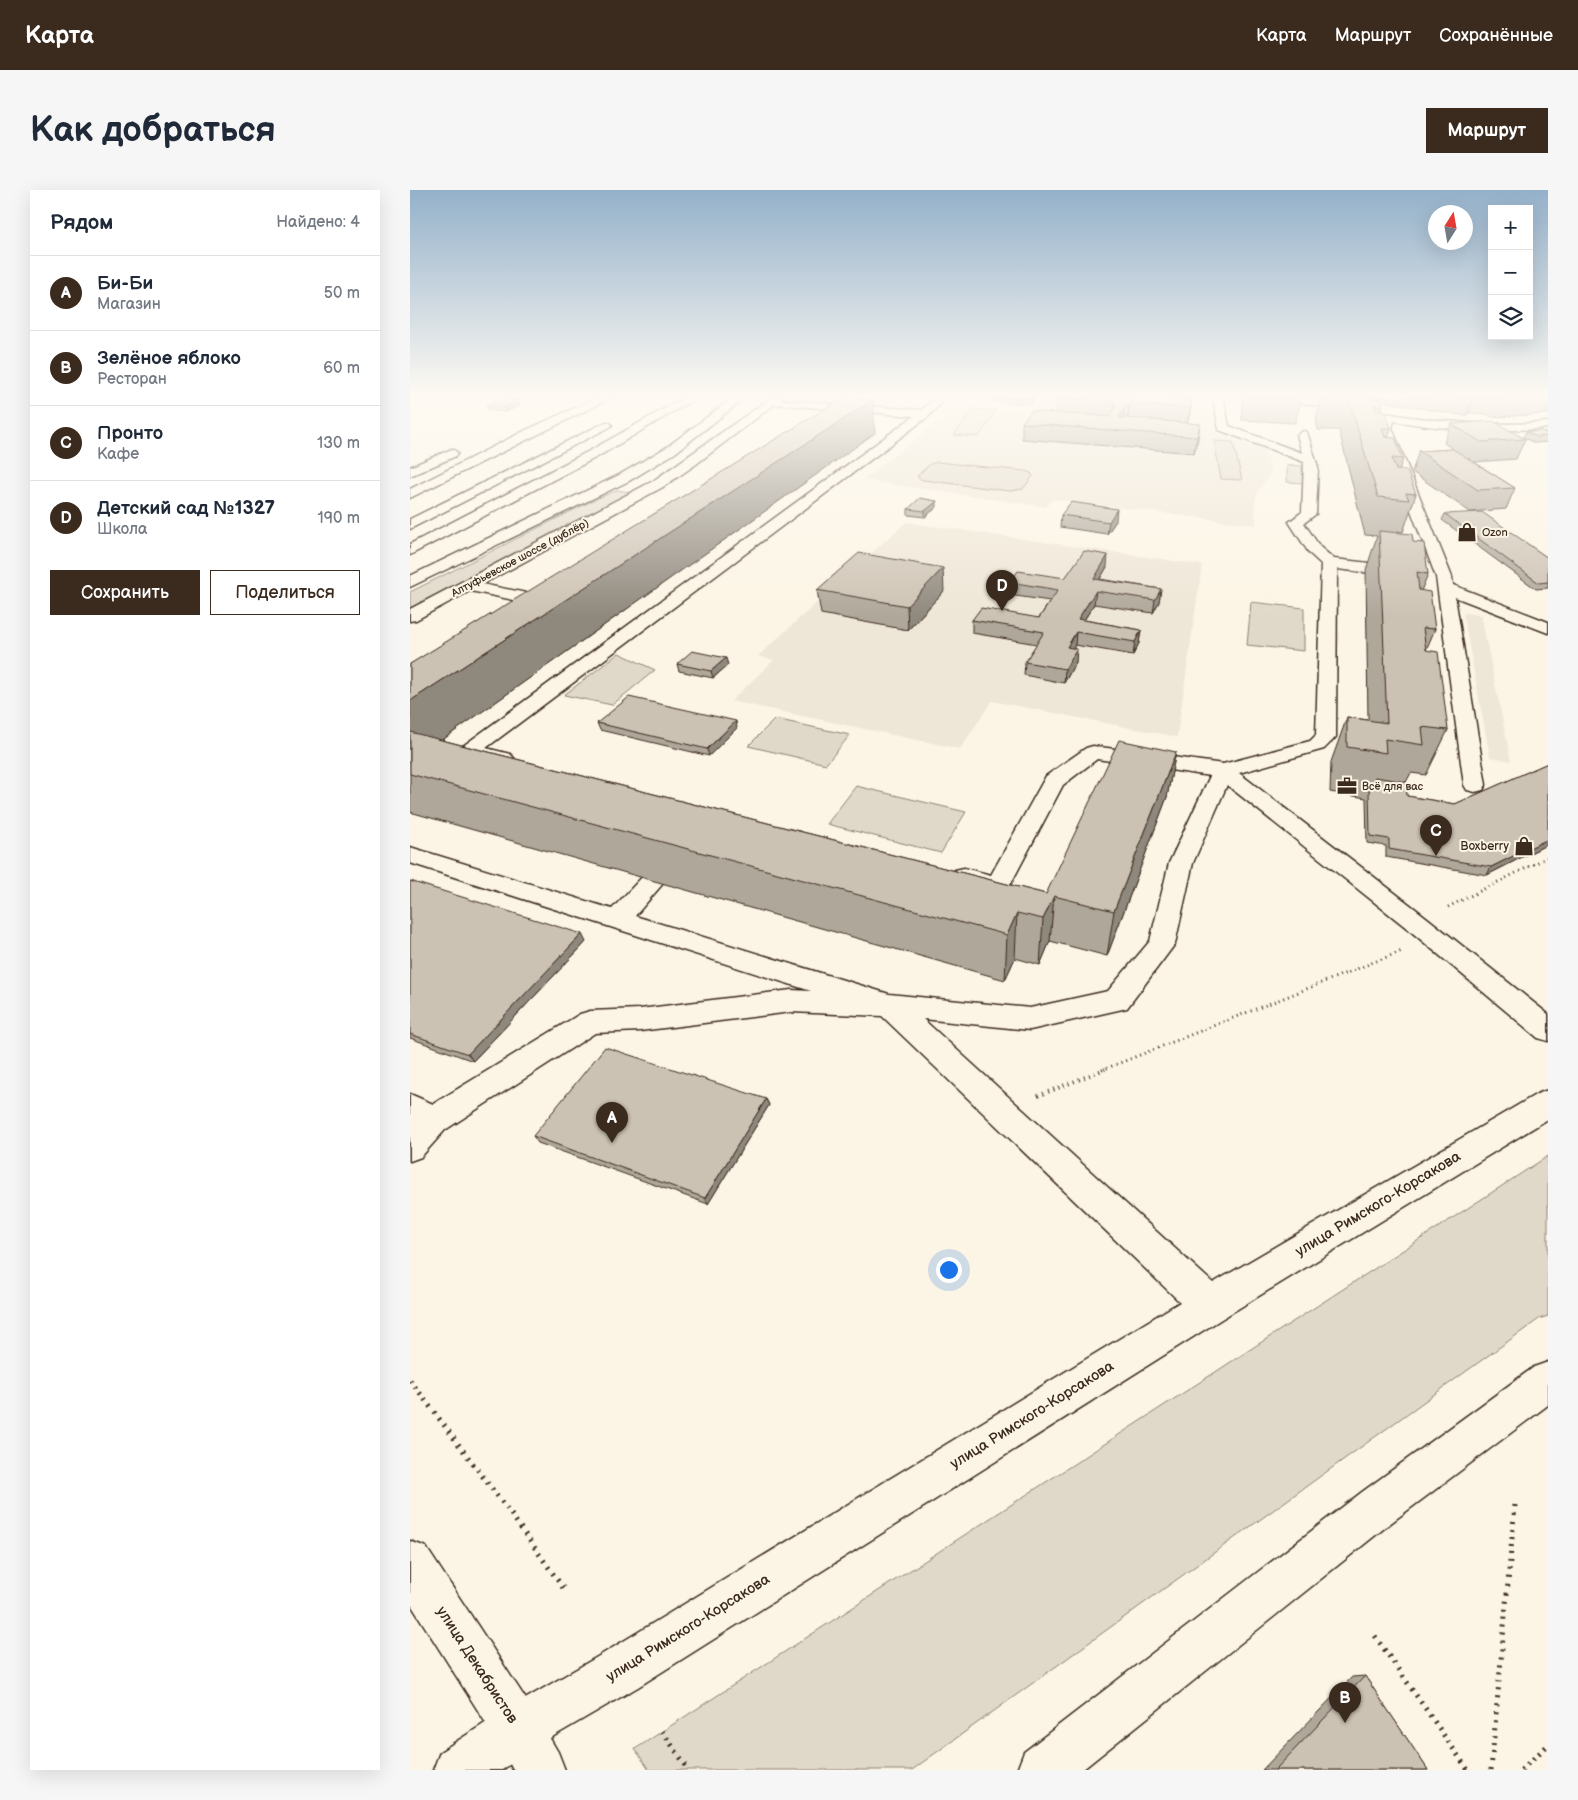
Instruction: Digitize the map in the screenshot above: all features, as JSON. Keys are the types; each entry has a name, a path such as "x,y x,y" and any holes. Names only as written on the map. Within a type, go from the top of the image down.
{"main road":[{"path":"431,483 445,471"},
{"path":"410,494 455,471"},
{"path":"410,525 517,471"},
{"path":"410,550 561,471"},
{"path":"410,582 597,492 635,471"},
{"path":"597,492 652,471"},
{"path":"616,507 637,492 656,471"},
{"name":"Алтуфьевское шоссе (дублёр)","path":"410,616 616,507 658,484 677,471"},
{"path":"517,762 470,750 635,620 846,471"},
{"path":"1312,471 1309,514 1296,522 1314,550 1329,563 1444,582 1548,628"},
{"path":"1402,471 1444,582 1475,785"},
{"path":"949,872 998,885 1054,781 1093,752 1223,772 1317,745 1326,737 1329,563"},
{"path":"467,586 565,604 541,615"},
{"path":"1223,772 1426,931 1548,1030"},
{"path":"410,1147 422,1113 590,1022 640,1020 792,1001 888,1005 1030,1019 1117,1000 1162,944 1181,863 1223,772"},
{"path":"410,855 888,1005 1210,1304"},
{"path":"617,920 654,880"},
{"name":"улица Римского-Корсакова","path":"458,1770 529,1750 621,1670 1210,1304 1548,1103"},
{"path":"1042,1770 1377,1507 1548,1381"},
{"name":"улица Декабристов","path":"410,1563 529,1750"}],"path":[{"path":"1002,1110 1426,931 1548,857"},
{"path":"410,1380 508,1510 566,1592"},
{"path":"1491,1770 1515,1505"},
{"path":"1375,1636 1468,1770"},
{"path":"662,1731 689,1770"},
{"path":"1520,1770 1548,1745"}],"shaded area":[{"path":"875,471 1271,471 1271,473 1257,493 1255,502 1256,525 1052,499 1046,507 863,480"},
{"path":"923,471 1022,471 1031,473 1033,476 1023,489 1010,491 923,480 918,478 918,475"},
{"path":"1219,471 1240,471 1242,480 1221,479"},
{"path":"1287,471 1302,471 1303,483 1287,482"},
{"path":"618,490 629,492 617,501 410,608 410,592 596,499"},
{"path":"906,522 1202,565 1177,737 992,701 960,749 731,701 774,660 758,656"},
{"path":"1251,602 1304,608 1304,651 1247,645"},
{"path":"1463,613 1481,615 1511,761 1490,757"},
{"path":"619,653 655,670 612,705 564,695"},
{"path":"775,719 850,735 826,764 748,746"},
{"path":"856,786 966,812 941,853 827,824"},
{"path":"1548,1156 1548,1316 1539,1319 912,1770 649,1770 635,1749"}],"building":[{"path":"724,471 764,471 410,701 410,664"},
{"path":"1370,471 1407,471 1416,494 1406,493 1409,500 1378,497"},
{"path":"1449,471 1488,471 1515,488 1478,490"},
{"path":"920,498 937,501 925,511 908,509"},
{"path":"1071,502 1117,509 1109,522 1061,515"},
{"path":"1482,512 1548,558 1548,582 1539,583 1445,514"},
{"path":"1379,531 1412,534 1413,542 1424,543 1428,574 1417,572 1419,590 1430,592 1435,629 1423,628 1426,650 1438,652 1448,730 1422,727 1424,745 1385,739 1386,753 1347,747 1347,717 1387,723"},
{"path":"1084,551 1108,555 1094,579 1161,589 1155,600 1096,591 1078,619 1141,630 1135,642 1076,632 1067,647 1077,649 1065,669 1025,662 1044,632 972,620 981,608 1039,618 1058,590 1010,582 1018,571 1065,578"},
{"path":"859,553 943,568 907,606 817,590"},
{"path":"692,651 726,658 711,671 677,664"},
{"path":"629,697 736,721 707,749 597,723"},
{"path":"410,732 1046,894 1119,740 1176,752 1114,911 1054,896 1043,919 1017,913 1007,935 410,774"},
{"path":"1548,763 1548,839 1491,867 1389,849 1389,839 1370,836 1369,791 1375,777 1406,782 1407,796 1455,804"},
{"path":"410,881 582,934 468,1054 410,1034"},
{"path":"605,1047 766,1099 705,1198 533,1136"},
{"path":"1365,1676 1428,1770 1275,1770"}],"place":[{"name":"Ozon","path":"1467,532"},
{"name":"Детский сад №1327","path":"1002,611"},
{"name":"Всё для вас","path":"1347,786"},
{"name":"Boxberry","path":"1524,846"},
{"name":"Пронто","path":"1436,856"},
{"name":"Би-Би","path":"612,1143"},
{"name":"Зелёное яблоко","path":"1345,1723"}]}
